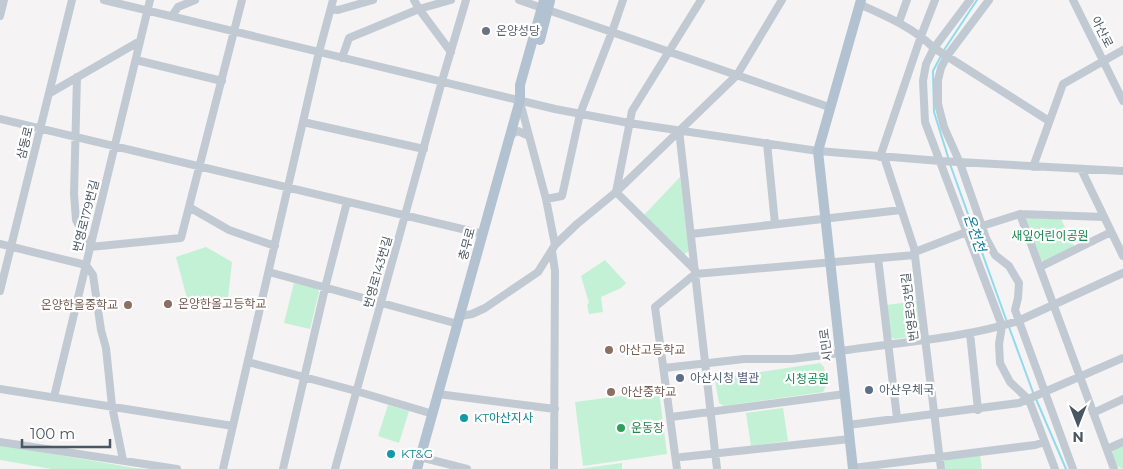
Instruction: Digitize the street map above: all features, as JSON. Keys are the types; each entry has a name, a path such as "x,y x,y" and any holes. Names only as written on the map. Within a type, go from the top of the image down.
{"main road":[{"name":"시민로","path":"853,469 818,151 860,2"},
{"name":"충무로","path":"417,469 520,100 527,87 546,4"}],"street":[{"path":"0,16 4,0"},
{"name":"삼동로","path":"0,291 72,0"},
{"path":"105,0 520,100 629,123 818,151 960,163 1123,171"},
{"name":"번영로179번길","path":"54,398 150,0"},
{"path":"172,16 178,7 195,0"},
{"path":"77,77 74,194 76,220 90,247 182,238 242,0"},
{"path":"223,469 333,0"},
{"path":"330,9 338,10 373,0"},
{"path":"414,0 451,52"},
{"path":"342,58 349,38 419,9 452,0 466,1"},
{"path":"519,0 546,4 612,32 829,107"},
{"path":"546,199 562,196 580,114 623,0"},
{"path":"616,192 632,110 701,0"},
{"path":"269,272 380,303 460,320 485,308 538,272 554,248 577,224 616,192 737,75 782,0"},
{"path":"899,22 907,0"},
{"path":"882,157 921,36 935,0"},
{"path":"989,0 947,56 941,68 938,80 938,104 944,127 960,163 982,226 996,255 1009,266 1019,283 1018,298 1014,310 1073,469"},
{"name":"아산로","path":"1073,0 1123,101"},
{"name":"번영로143번길","path":"335,469 442,81 466,1"},
{"path":"982,10 969,1 934,48 926,64 923,81 925,122 1002,326 999,344 1000,363 1010,382 1028,400 1054,469"},
{"path":"860,2 899,22 921,36 934,48 1049,120"},
{"path":"50,93 140,41"},
{"path":"1033,167 1063,84 1123,50"},
{"path":"136,60 222,81"},
{"path":"520,100 546,199 554,248 554,469"},
{"path":"0,119 483,234"},
{"path":"303,122 424,149"},
{"path":"679,130 717,469"},
{"path":"509,139 512,134 518,132 529,136"},
{"path":"767,143 775,224"},
{"name":"번영로93번길","path":"882,157 915,253 940,469"},
{"path":"1080,169 1123,256"},
{"path":"616,192 695,272"},
{"path":"283,469 347,202"},
{"path":"189,207 229,230 275,246"},
{"path":"691,234 901,210"},
{"path":"1020,214 1114,469"},
{"path":"677,469 655,307 695,272 878,258 915,253 982,226 1020,214 1104,217"},
{"path":"1040,267 1111,232"},
{"path":"0,244 86,265 93,275 101,330 106,348 112,406 123,460"},
{"path":"878,258 898,418"},
{"path":"664,368 744,359 792,359 970,333 1018,321 1123,273"},
{"path":"970,333 978,410"},
{"path":"848,425 1019,404 1123,358"},
{"path":"248,362 433,414"},
{"path":"0,389 233,426"},
{"path":"438,394 555,409"},
{"path":"671,417 845,394"},
{"path":"1093,413 1123,399"},
{"path":"682,457 850,439"},
{"path":"0,442 177,469"},
{"path":"939,458 1045,442"},
{"path":"1106,449 1123,442"},
{"path":"420,457 467,469"},
{"name":"시민로","path":"853,469 939,458"}],"green space":[{"path":"680,177 689,251 683,255 644,215"},
{"name":"새잎어린이공원","path":"1026,216 1060,217 1075,248 1045,262 1041,260 1024,219"},
{"path":"206,247 232,262 227,308 189,306 176,257"},
{"path":"605,260 626,283 621,288 601,297 603,312 589,314 587,304 589,303 581,276"},
{"path":"294,283 318,289 319,292 310,329 284,323"},
{"path":"918,301 922,332 920,336 894,339 890,336 886,305"},
{"name":"시청공원","path":"820,363 824,367 826,386 823,392 724,406 719,403 715,381 720,378"},
{"name":"운동장","path":"659,391 667,454 583,466 575,402"},
{"path":"388,405 409,411 399,443 378,436"},
{"path":"783,408 788,441 751,446 746,413"},
{"path":"1123,444 1123,469 1117,465 1112,453 1113,449"},
{"path":"0,445 149,469 52,469 0,460"},
{"path":"980,455 982,469 944,469 945,459"},
{"path":"622,463 622,469 579,469"}],"waterway":[{"name":"온천천","path":"944,50 977,0"},
{"name":"온천천","path":"942,54 933,71 934,112 949,160"},
{"name":"온천천","path":"950,164 973,228"},
{"name":"온천천","path":"975,233 1007,322"},
{"name":"온천천","path":"1009,327 1034,395"},
{"name":"온천천","path":"1036,399 1066,469"}],"place":[{"name":"온양성당","path":"486,31"},
{"name":"온양한올고등학교","path":"168,304"},
{"name":"온양한올중학교","path":"128,305"},
{"name":"아산고등학교","path":"609,350"},
{"name":"아산시청 별관","path":"680,378"},
{"name":"아산우체국","path":"869,390"},
{"name":"아산중학교","path":"611,392"},
{"name":"KT아산지사","path":"464,418"},
{"name":"운동장","path":"621,428"},
{"name":"KT&G","path":"391,454"}]}
